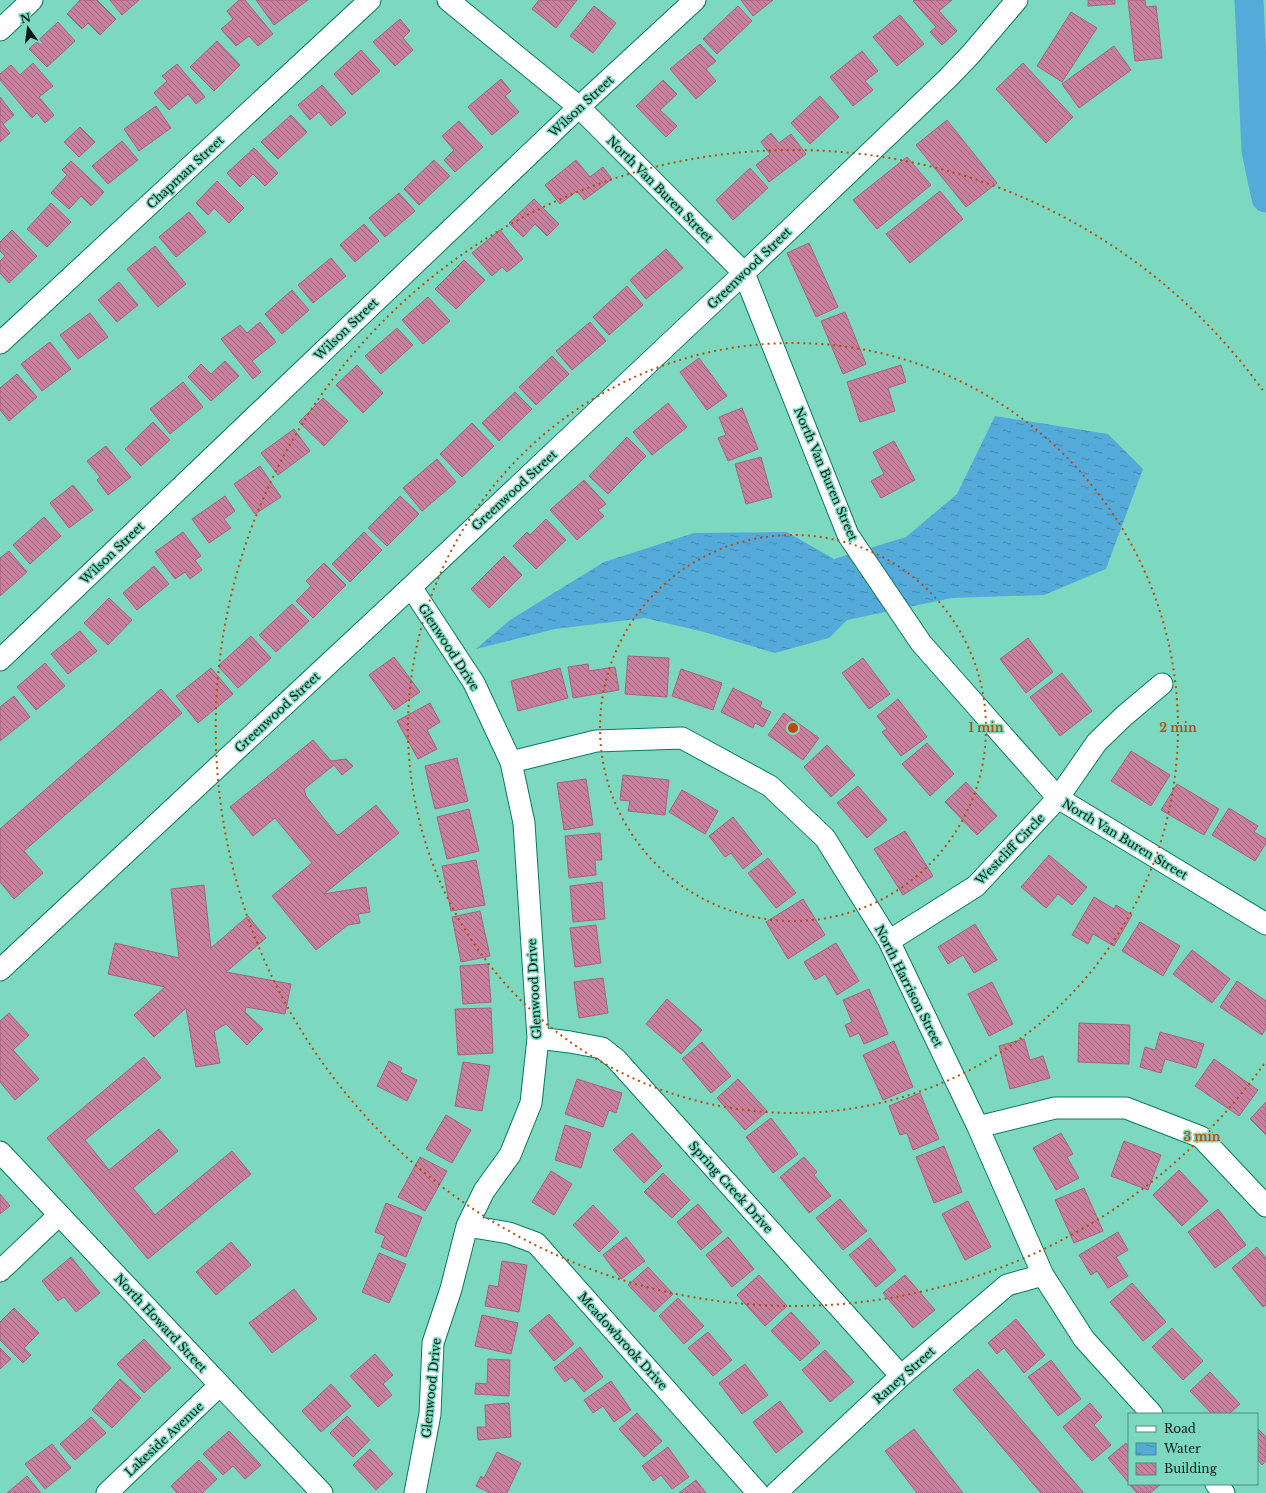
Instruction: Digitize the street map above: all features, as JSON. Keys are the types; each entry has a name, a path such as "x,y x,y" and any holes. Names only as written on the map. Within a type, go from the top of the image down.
{"street":[{"path":"0,30 32,0"},
{"name":"Chapman Street","path":"0,343 370,0"},
{"name":"North Van Buren Street","path":"448,0 579,107 744,273 848,535 921,643 1058,798 1266,924"},
{"name":"Wilson Street","path":"0,660 579,107 695,0"},
{"name":"Greenwood Street","path":"0,970 411,587 744,273 948,78 971,54 1017,0"},
{"name":"Glenwood Drive","path":"411,587 474,683 511,762 524,823 538,1038 531,1103 510,1155 484,1191 467,1226 451,1289 433,1343 430,1414 415,1493"},
{"name":"Westcliff Circle","path":"889,941 976,886 1058,798 1097,742 1124,716 1162,684"},
{"name":"North Harrison Street","path":"511,762 596,741 682,738 770,786 825,838 889,941 978,1127 1043,1275 1084,1339 1151,1413"},
{"name":"Spring Creek Drive","path":"538,1038 602,1048 616,1059 901,1376"},
{"path":"978,1127 1055,1108 1126,1108 1201,1137 1266,1206"},
{"name":"North Howard Street","path":"0,1152 322,1493"},
{"path":"0,1271 59,1215"},
{"name":"Meadowbrook Drive","path":"467,1226 509,1232 536,1244 758,1493"},
{"name":"Raney Street","path":"776,1493 901,1376 1007,1285 1043,1275"},
{"name":"Lakeside Avenue","path":"107,1493 220,1385"},
{"path":"1217,1485 1224,1493"}],"water":[{"path":"995,416 1108,434 1143,469 1106,569 1044,595 952,598 847,620 829,638 775,653 704,632 645,618 555,629 476,649 510,620 604,562 694,533 787,532 834,559 906,537 957,494"}],"building":[{"path":"80,0 97,0 116,19 100,35 88,23 82,29 67,14"},
{"path":"110,0 139,0 122,15"},
{"path":"239,0 245,0 273,34 258,46 249,36 236,46 221,29 233,19 227,11"},
{"path":"256,0 308,0 274,25"},
{"path":"539,0 577,0 556,28 532,9"},
{"path":"741,0 773,0 753,16"},
{"path":"952,0 939,11 957,31 942,45 930,32 936,27 913,1"},
{"path":"1088,0 1115,0 1115,4 1088,6"},
{"path":"1128,0 1145,0 1146,7 1156,6 1162,58 1135,61"},
{"path":"594,6 616,23 593,53 570,36"},
{"path":"738,6 752,21 717,54 703,39"},
{"path":"1071,12 1097,28 1062,82 1037,66"},
{"path":"900,15 924,44 897,66 873,37"},
{"path":"400,19 410,31 403,38 413,50 395,66 373,42"},
{"path":"58,22 75,41 47,67 29,49"},
{"path":"217,41 240,65 214,91 190,67"},
{"path":"700,44 716,61 706,69 716,81 696,99 670,69"},
{"path":"1114,46 1131,70 1079,108 1062,84"},
{"path":"361,50 380,71 352,95 334,74"},
{"path":"862,51 878,71 865,81 873,90 853,106 830,77"},
{"path":"33,63 53,86 39,97 54,115 45,123 37,113 32,118 0,80 0,74 11,65 20,75"},
{"path":"1023,63 1073,117 1046,143 996,89"},
{"path":"177,64 205,97 196,104 188,94 169,110 154,93 167,81 162,76"},
{"path":"501,79 511,91 505,96 519,112 492,135 468,107"},
{"path":"663,80 677,94 660,110 677,126 666,137 636,106"},
{"path":"322,85 346,113 331,126 319,112 310,120 298,105"},
{"path":"820,96 839,117 810,144 791,123"},
{"path":"0,97 14,115 3,124 10,133 0,142"},
{"path":"156,106 171,128 139,151 124,129"},
{"path":"291,115 307,132 278,159 261,142"},
{"path":"947,120 997,183 966,207 916,145"},
{"path":"459,121 483,147 455,172 444,160 454,150 442,136"},
{"path":"80,127 95,142 79,157 64,142"},
{"path":"771,133 779,143 791,134 806,154 769,182 756,165 770,154 761,142"},
{"path":"122,141 138,160 108,184 92,166"},
{"path":"254,148 278,173 265,186 253,174 240,187 227,173"},
{"path":"907,157 931,185 877,229 853,200"},
{"path":"434,160 450,176 419,205 404,189"},
{"path":"576,160 590,177 603,167 612,179 584,200 577,191 560,204 545,185"},
{"path":"71,161 104,192 91,206 81,196 69,209 51,193 67,175 62,170"},
{"path":"750,168 768,188 733,220 716,200"},
{"path":"217,181 244,208 229,223 214,208 208,215 196,203"},
{"path":"940,191 963,219 910,263 886,234"},
{"path":"399,193 415,211 385,237 369,218"},
{"path":"534,199 559,224 547,236 535,224 523,237 509,223"},
{"path":"51,203 71,222 47,247 27,229"},
{"path":"189,212 206,232 176,257 159,237"},
{"path":"364,224 379,241 355,262 340,245"},
{"path":"12,230 37,256 9,283 0,273 0,261 5,256 0,251 0,242"},
{"path":"500,230 523,259 507,272 502,267 492,276 472,253"},
{"path":"809,243 838,307 816,317 787,253"},
{"path":"155,246 186,284 158,307 127,269"},
{"path":"666,249 683,268 646,299 630,280"},
{"path":"331,258 346,276 313,303 298,285"},
{"path":"464,260 485,280 456,309 435,289"},
{"path":"119,282 138,305 117,322 98,300"},
{"path":"627,286 643,305 609,335 593,317"},
{"path":"292,290 309,310 282,334 265,314"},
{"path":"428,297 450,321 423,344 402,320"},
{"path":"845,312 866,364 843,374 821,321"},
{"path":"90,313 108,337 78,359 60,335"},
{"path":"260,322 276,342 252,361 261,372 253,379 221,339 240,325 247,333"},
{"path":"590,322 606,341 572,370 556,351"},
{"path":"397,328 413,345 381,374 365,356"},
{"path":"50,342 71,369 42,391 21,364"},
{"path":"552,356 569,374 536,405 519,387"},
{"path":"699,358 727,396 707,410 680,372"},
{"path":"225,361 239,376 211,401 188,377 201,364 211,374"},
{"path":"357,365 383,393 363,413 336,385"},
{"path":"901,365 906,382 888,388 895,411 860,422 847,382"},
{"path":"17,374 37,397 9,421 0,410 0,388"},
{"path":"183,382 203,407 170,434 150,409"},
{"path":"515,392 532,409 499,441 482,423"},
{"path":"323,398 348,421 324,446 299,422"},
{"path":"668,403 687,427 652,455 633,432"},
{"path":"742,408 758,449 728,461 718,438 726,435 719,417"},
{"path":"153,422 170,440 141,466 125,449"},
{"path":"472,423 494,446 462,477 440,454"},
{"path":"294,429 310,451 278,475 261,453"},
{"path":"627,437 646,456 608,494 589,476"},
{"path":"894,441 915,480 881,498 871,481 884,474 873,452"},
{"path":"106,446 131,477 108,495 97,480 100,477 87,461"},
{"path":"761,457 772,497 746,504 735,464"},
{"path":"437,459 456,482 422,511 403,488"},
{"path":"260,466 281,497 255,514 234,484"},
{"path":"584,480 606,504 598,510 604,516 577,540 550,510"},
{"path":"73,485 93,510 69,528 50,503"},
{"path":"225,496 235,511 224,519 231,528 209,543 192,519"},
{"path":"400,496 419,514 387,546 368,528"},
{"path":"44,517 61,536 30,564 13,545"},
{"path":"546,519 566,540 536,569 513,546 527,532 530,535"},
{"path":"183,532 201,556 195,560 202,570 190,579 185,572 175,579 155,552"},
{"path":"364,532 382,550 350,582 332,564"},
{"path":"9,551 27,572 0,596 0,558"},
{"path":"504,556 522,575 489,608 471,589"},
{"path":"324,563 346,585 313,618 296,601 311,586 306,581"},
{"path":"154,566 169,584 137,610 123,593"},
{"path":"109,598 132,620 108,645 84,623"},
{"path":"292,604 309,621 276,652 259,635"},
{"path":"80,631 97,651 68,674 51,654"},
{"path":"251,636 271,658 238,688 218,666"},
{"path":"1028,638 1053,672 1026,693 1000,659"},
{"path":"628,656 669,658 667,697 625,694"},
{"path":"394,657 420,692 394,710 369,675"},
{"path":"863,658 890,694 869,709 842,673"},
{"path":"45,663 65,686 36,710 17,687"},
{"path":"588,664 589,671 615,667 619,690 573,698 568,667"},
{"path":"211,668 233,694 198,723 176,696"},
{"path":"560,668 568,698 518,711 511,681"},
{"path":"681,669 722,683 713,710 672,696"},
{"path":"1062,673 1092,711 1060,736 1030,697"},
{"path":"733,688 762,702 760,707 771,712 763,727 755,723 753,728 721,712"},
{"path":"161,689 182,713 24,851 43,873 14,899 0,882 0,829"},
{"path":"14,696 30,717 0,741 0,707"},
{"path":"898,699 927,737 901,756 882,732 887,729 877,716"},
{"path":"430,703 440,722 427,730 437,749 418,759 397,721"},
{"path":"784,713 819,738 803,760 768,735"},
{"path":"313,740 331,761 346,759 353,766 342,775 334,765 304,789 306,796 337,835 376,805 399,833 324,894 366,887 370,912 358,914 360,923 348,925 316,950 272,896 312,863 275,818 253,836 230,807"},
{"path":"927,743 954,774 930,796 902,764"},
{"path":"827,745 855,775 831,797 804,767"},
{"path":"1131,751 1170,775 1151,806 1111,781"},
{"path":"457,758 468,801 435,809 425,766"},
{"path":"623,775 669,780 665,815 628,811 630,801 620,800"},
{"path":"586,779 593,825 564,830 557,783"},
{"path":"966,782 997,816 977,835 945,802"},
{"path":"1177,784 1219,809 1204,835 1161,810"},
{"path":"858,786 887,820 867,838 837,803"},
{"path":"682,790 718,811 705,834 669,812"},
{"path":"1229,808 1258,826 1254,832 1266,839 1266,843 1255,861 1212,835"},
{"path":"469,809 479,851 447,859 437,817"},
{"path":"733,817 762,854 743,869 731,853 725,857 709,836"},
{"path":"905,831 933,876 903,895 874,849"},
{"path":"600,833 602,860 595,860 596,875 569,878 565,836"},
{"path":"1049,855 1087,887 1072,905 1058,894 1046,908 1021,887"},
{"path":"768,858 796,893 776,908 748,873"},
{"path":"476,860 485,905 451,911 442,866"},
{"path":"602,882 605,919 573,922 570,886"},
{"path":"204,885 211,948 248,916 266,938 226,972 291,984 285,1014 246,1007 245,1012 263,1029 247,1045 226,1024 214,1031 220,1063 196,1067 186,1008 154,1037 134,1015 165,987 108,974 115,943 179,958 171,889"},
{"path":"1094,897 1114,909 1116,905 1132,915 1114,946 1093,934 1088,944 1072,935"},
{"path":"803,899 825,935 788,959 766,922"},
{"path":"480,911 490,956 461,962 452,917"},
{"path":"1140,922 1180,946 1163,976 1122,951"},
{"path":"975,924 997,960 974,973 963,955 948,964 938,947"},
{"path":"596,925 601,963 575,967 570,928"},
{"path":"836,943 859,981 837,995 825,974 815,980 804,962"},
{"path":"1192,950 1230,979 1212,1003 1173,974"},
{"path":"488,964 491,1002 463,1004 460,966"},
{"path":"603,978 608,1013 579,1018 574,982"},
{"path":"1237,981 1266,1001 1266,1028 1262,1035 1220,1007"},
{"path":"992,982 1013,1024 989,1036 968,994"},
{"path":"869,989 888,1034 864,1044 859,1033 850,1037 845,1025 852,1022 843,1000"},
{"path":"667,999 702,1030 681,1054 646,1024"},
{"path":"491,1008 493,1053 458,1055 455,1009"},
{"path":"9,1013 29,1035 13,1050 39,1079 15,1100 0,1082 0,1021"},
{"path":"1079,1023 1130,1025 1129,1064 1078,1062"},
{"path":"1160,1032 1204,1044 1196,1068 1165,1059 1161,1073 1140,1067 1145,1047 1155,1050"},
{"path":"1024,1039 1030,1060 1043,1056 1050,1078 1010,1089 999,1046"},
{"path":"894,1041 913,1087 883,1100 863,1055"},
{"path":"702,1042 731,1076 711,1093 682,1059"},
{"path":"144,1057 161,1078 85,1140 109,1170 159,1129 178,1151 133,1188 155,1215 232,1151 251,1174 148,1259 47,1138"},
{"path":"1214,1059 1258,1090 1239,1116 1195,1086"},
{"path":"389,1061 402,1068 400,1072 417,1080 407,1101 377,1086"},
{"path":"463,1062 490,1066 482,1111 455,1106"},
{"path":"577,1079 622,1093 616,1113 609,1110 603,1127 565,1114"},
{"path":"738,1079 767,1111 745,1130 717,1098"},
{"path":"920,1093 939,1139 913,1150 907,1133 900,1135 889,1106"},
{"path":"1266,1102 1266,1135 1250,1119"},
{"path":"446,1115 471,1130 452,1163 426,1149"},
{"path":"771,1118 798,1154 773,1173 746,1137"},
{"path":"565,1125 591,1133 581,1168 555,1160"},
{"path":"632,1133 662,1166 644,1183 613,1150"},
{"path":"1061,1133 1073,1154 1067,1157 1079,1178 1056,1190 1033,1148"},
{"path":"1124,1141 1161,1155 1148,1190 1111,1176"},
{"path":"944,1146 962,1192 934,1203 916,1157"},
{"path":"420,1157 447,1171 425,1211 398,1197"},
{"path":"804,1157 817,1172 814,1175 831,1196 809,1213 780,1177"},
{"path":"1179,1170 1208,1201 1182,1226 1153,1195"},
{"path":"551,1171 572,1184 554,1215 532,1202"},
{"path":"663,1173 690,1200 672,1218 644,1192"},
{"path":"1084,1188 1103,1231 1074,1243 1055,1200"},
{"path":"0,1194 10,1206 0,1214"},
{"path":"840,1199 867,1231 843,1250 816,1218"},
{"path":"968,1201 991,1247 965,1260 942,1214"},
{"path":"386,1203 422,1217 406,1257 381,1247 385,1236 375,1232"},
{"path":"698,1204 722,1232 701,1250 677,1222"},
{"path":"593,1205 619,1232 599,1252 573,1225"},
{"path":"1218,1209 1246,1245 1215,1268 1188,1232"},
{"path":"1118,1232 1128,1250 1116,1257 1128,1276 1108,1288 1097,1271 1091,1275 1079,1255"},
{"path":"626,1237 645,1261 621,1279 603,1255"},
{"path":"728,1237 754,1269 732,1287 706,1255"},
{"path":"870,1238 896,1270 876,1287 849,1255"},
{"path":"231,1242 251,1265 216,1295 196,1272"},
{"path":"1257,1247 1266,1258 1266,1305 1263,1307 1232,1268"},
{"path":"379,1253 406,1264 389,1303 362,1292"},
{"path":"71,1257 100,1293 76,1312 64,1297 58,1301 42,1281"},
{"path":"502,1261 527,1265 519,1312 485,1306 489,1285 498,1287"},
{"path":"648,1267 673,1294 654,1312 628,1285"},
{"path":"759,1275 787,1306 765,1326 737,1295"},
{"path":"905,1275 935,1310 913,1328 883,1293"},
{"path":"1132,1283 1166,1322 1143,1341 1110,1302"},
{"path":"294,1289 317,1319 272,1353 249,1323"},
{"path":"678,1298 704,1326 684,1344 659,1316"},
{"path":"14,1308 39,1333 24,1348 31,1355 23,1363 0,1340 0,1322"},
{"path":"791,1312 820,1343 800,1361 771,1331"},
{"path":"549,1314 574,1344 554,1361 529,1331"},
{"path":"482,1315 518,1323 511,1354 475,1346"},
{"path":"1016,1319 1045,1355 1024,1373 1004,1348 997,1354 988,1343"},
{"path":"1172,1328 1203,1361 1183,1380 1152,1347"},
{"path":"708,1332 732,1360 713,1376 688,1348"},
{"path":"144,1339 171,1368 144,1393 117,1364"},
{"path":"580,1347 603,1377 584,1392 572,1377 565,1382 554,1368"},
{"path":"0,1348 11,1359 0,1369"},
{"path":"825,1350 854,1382 830,1402 802,1370"},
{"path":"375,1354 393,1375 383,1384 392,1395 378,1407 350,1376"},
{"path":"488,1359 510,1360 509,1396 475,1394 476,1383 487,1384"},
{"path":"1051,1360 1081,1399 1058,1416 1028,1377"},
{"path":"745,1364 768,1395 742,1414 719,1383"},
{"path":"978,1369 1083,1492 1082,1493 1041,1493 953,1390"},
{"path":"1210,1372 1240,1404 1230,1413 1211,1413 1190,1391"},
{"path":"120,1379 141,1398 112,1428 92,1410"},
{"path":"611,1381 631,1410 614,1422 603,1406 593,1413 584,1400"},
{"path":"331,1384 351,1406 321,1432 302,1411"},
{"path":"780,1401 803,1432 776,1453 753,1422"},
{"path":"509,1403 511,1437 478,1440 477,1427 486,1427 485,1405"},
{"path":"1090,1403 1102,1417 1094,1425 1111,1445 1092,1461 1063,1427"},
{"path":"637,1413 662,1441 644,1457 619,1429"},
{"path":"347,1416 370,1440 353,1457 330,1433"},
{"path":"91,1417 106,1433 75,1460 60,1444"},
{"path":"914,1429 963,1493 917,1493 885,1451"},
{"path":"1258,1429 1266,1437 1266,1461 1262,1465 1258,1460"},
{"path":"229,1431 261,1465 245,1479 233,1466 223,1475 203,1454"},
{"path":"1126,1443 1128,1446 1128,1482 1108,1458"},
{"path":"52,1444 71,1468 45,1489 25,1464"},
{"path":"668,1447 689,1477 672,1489 661,1475 653,1481 642,1466"},
{"path":"370,1449 393,1474 376,1490 353,1465"},
{"path":"497,1452 521,1463 507,1493 490,1493 476,1486 481,1476 484,1478"},
{"path":"199,1460 217,1479 202,1493 177,1493 171,1486"},
{"path":"27,1476 41,1493 7,1493"},
{"path":"696,1480 706,1493 679,1493"},
{"path":"1130,1485 1160,1485 1150,1493 1137,1493"}],"waterway":[{"path":"1249,0 1256,151 1266,198"}]}
